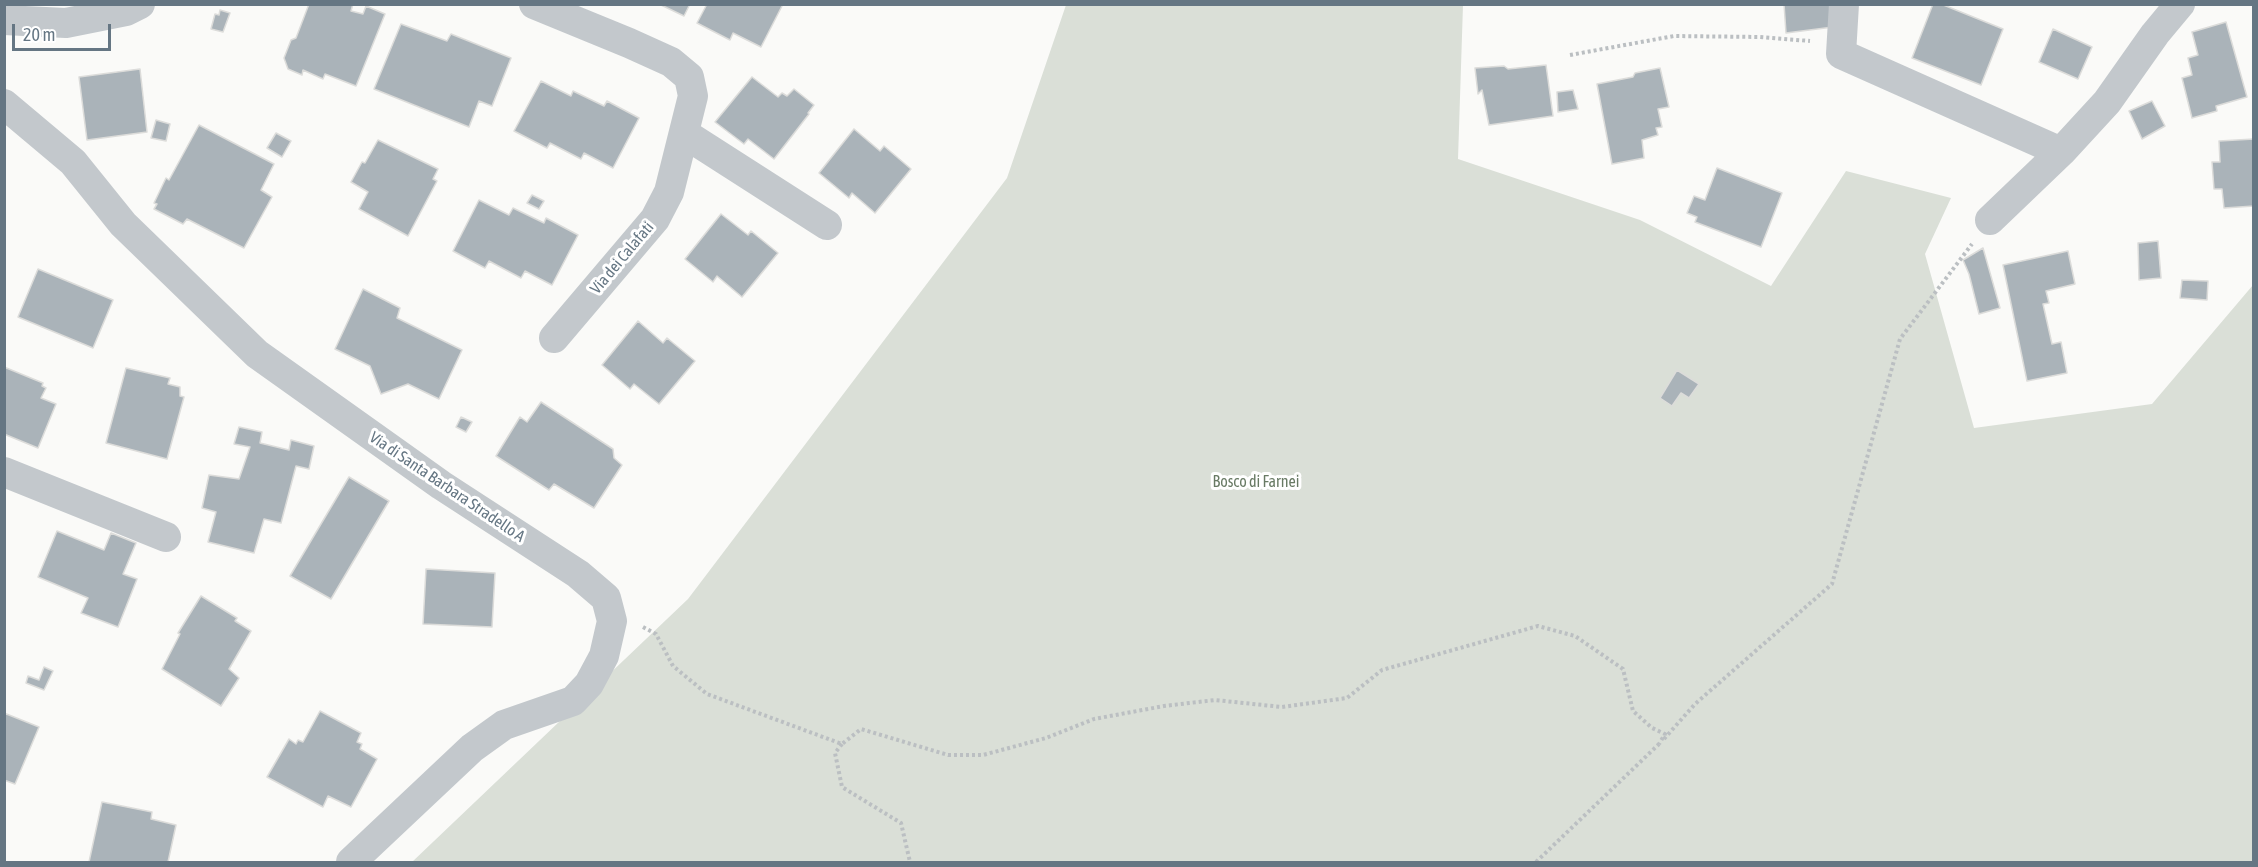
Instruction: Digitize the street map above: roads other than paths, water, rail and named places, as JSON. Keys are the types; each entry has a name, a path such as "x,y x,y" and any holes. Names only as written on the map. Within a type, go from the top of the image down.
{"street":[{"path":"4,20 66,23 126,11 140,4"},
{"name":"Via dei Calafati","path":"534,4 671,62 689,77 693,96 669,192 655,219 554,338"},
{"path":"1844,4 1841,54 2061,152"},
{"path":"1990,220 2061,152 2107,102 2180,4"},
{"name":"Via di Santa Barbara Stradello A","path":"4,104 73,162 123,224 257,354 441,485 578,574 606,598 612,621 604,656 589,684 573,701 504,724 472,748 351,862"},
{"path":"685,134 827,225"},
{"path":"4,472 166,537"}],"park label":[{"name":"Bosco di Farnei","path":"1256,482"}]}
